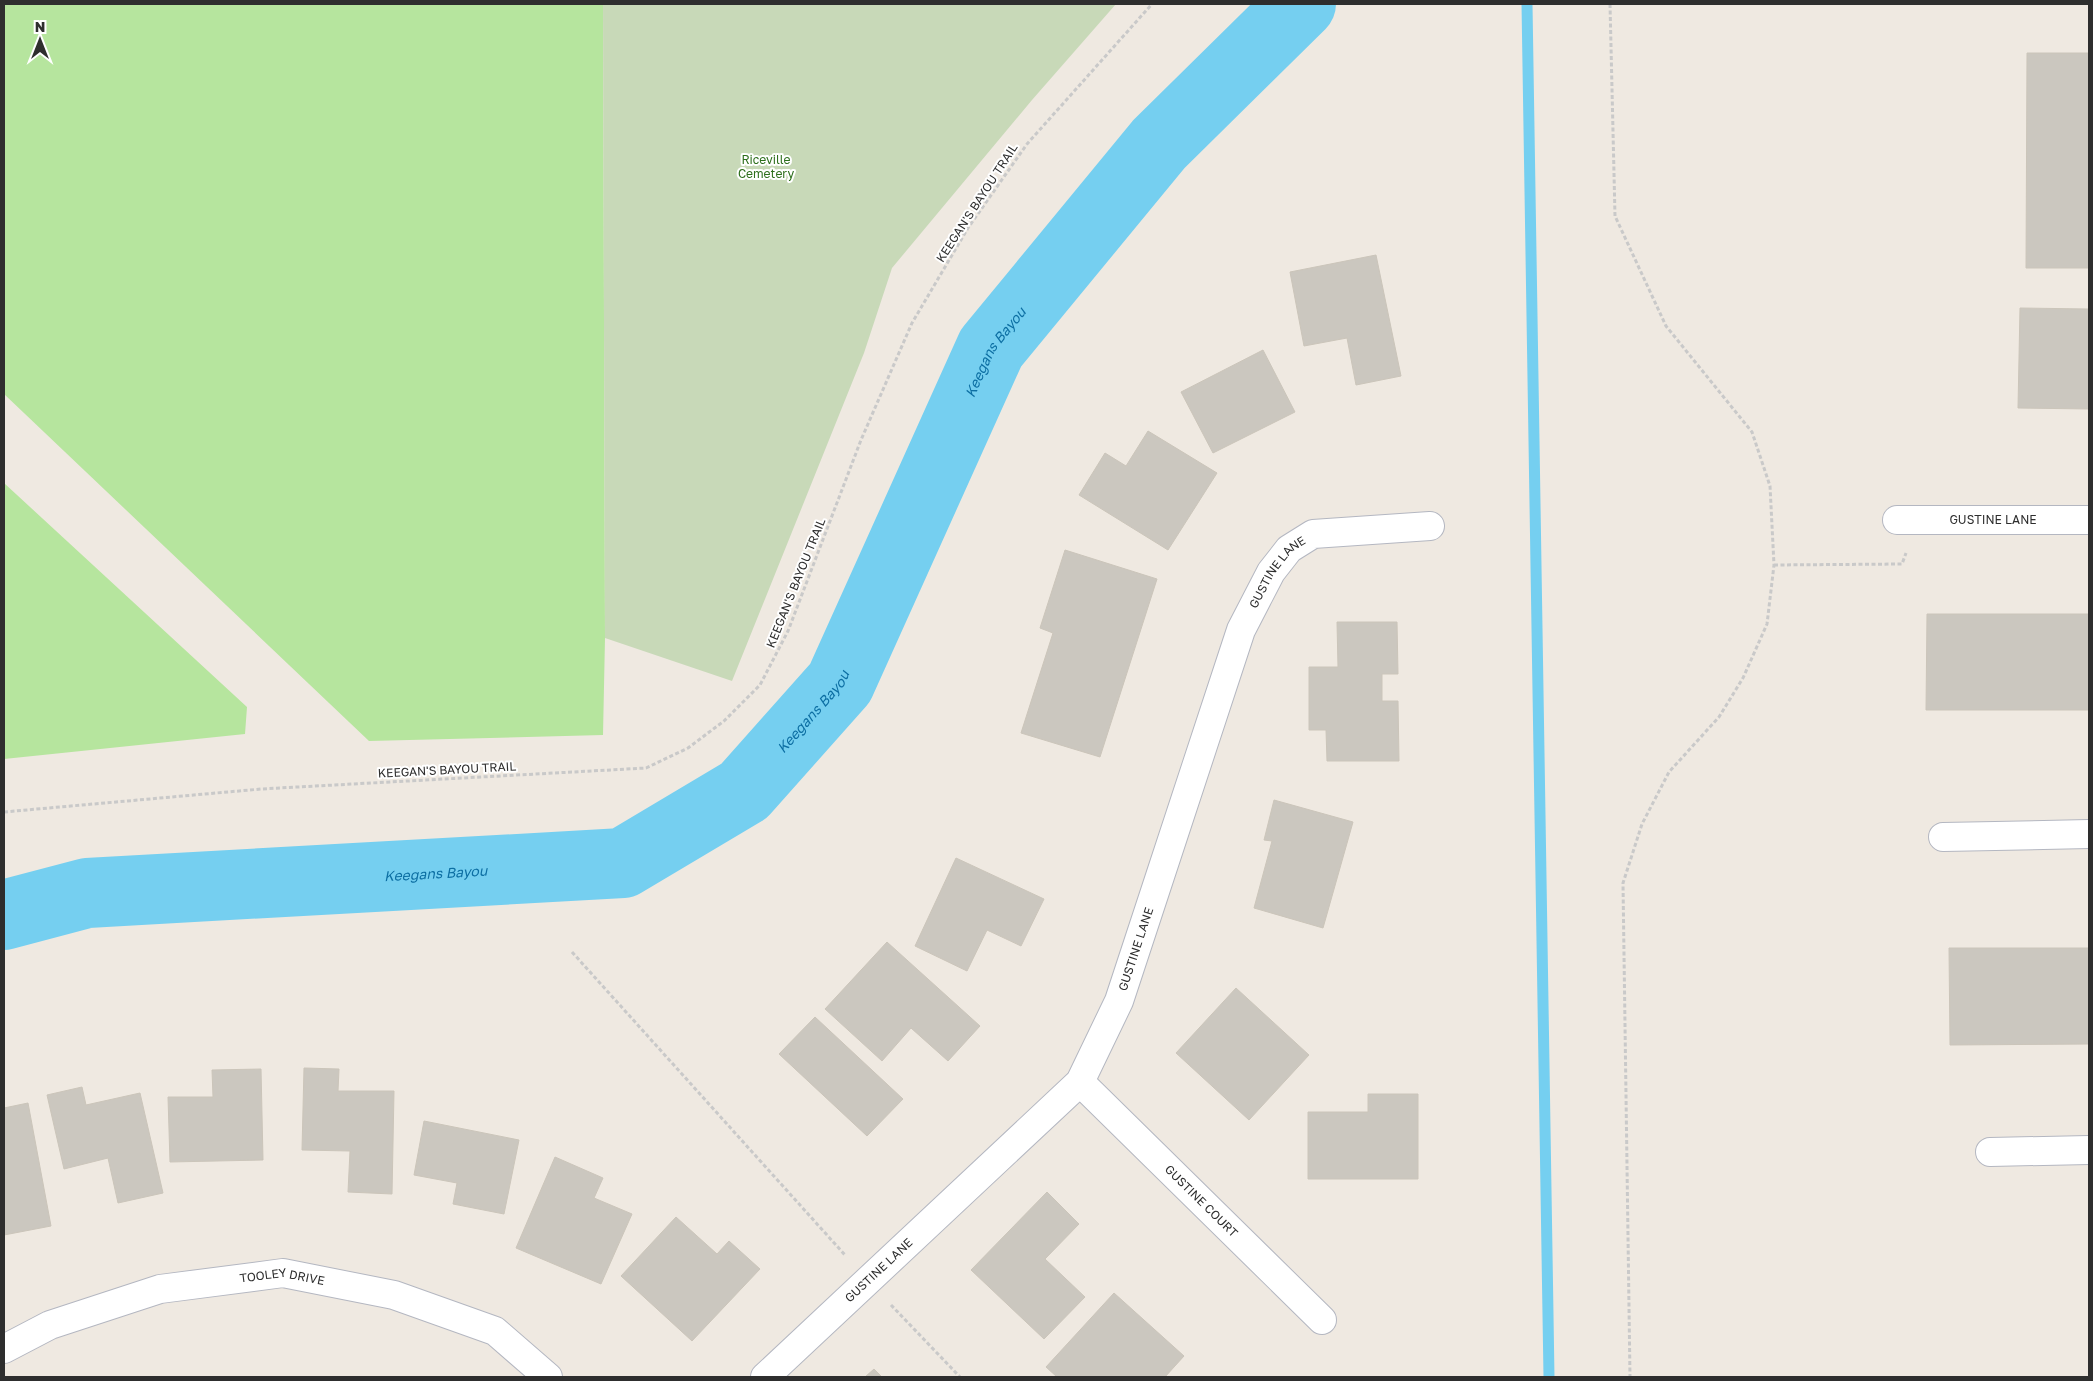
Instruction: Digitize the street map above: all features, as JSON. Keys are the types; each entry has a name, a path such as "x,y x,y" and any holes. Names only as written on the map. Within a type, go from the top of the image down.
{"street":[{"name":"GUSTINE LANE","path":"1909,520 2089,520"},
{"name":"GUSTINE LANE","path":"765,1377 1080,1082 1119,1002 1241,630 1271,572 1289,549 1312,534 1430,526"},
{"path":"1943,837 2089,834"},
{"name":"GUSTINE COURT","path":"1080,1082 1322,1320"},
{"path":"1990,1152 2089,1150"},
{"name":"TOOLEY DRIVE","path":"4,1349 50,1325 160,1289 283,1273 394,1295 496,1331 548,1377"}],"path":[{"name":"KEEGAN'S BAYOU TRAIL","path":"4,812 261,789 646,768 688,748 724,721 760,685 788,631 861,440 912,323 968,228 1027,144 1152,4"},
{"path":"1610,4 1615,216 1666,326 1752,432 1770,486 1774,564 1767,624 1743,678 1719,717 1669,772 1642,824 1623,883 1630,1377"},
{"path":"1774,564 1902,564 1909,520"},
{"path":"572,952 868,1281 960,1377"}],"green space":[{"path":"4,4 603,4 605,638 603,735 369,741 4,394"},
{"name":"Riceville Cemetery","path":"603,4 1116,4 1032,100 892,268 864,353 732,681 605,638"},
{"path":"4,483 247,707 245,734 4,759"}],"building":[{"path":"2027,53 2089,53 2089,268 2026,268"},
{"path":"1376,255 1401,376 1356,385 1347,338 1304,346 1290,272"},
{"path":"2020,308 2089,309 2089,409 2018,408"},
{"path":"1263,350 1295,412 1213,453 1181,392"},
{"path":"1148,431 1217,473 1168,550 1079,495 1105,453 1126,466"},
{"path":"1065,550 1157,579 1100,757 1021,733 1053,633 1040,628"},
{"path":"1927,614 2089,614 2089,710 1926,710"},
{"path":"1337,622 1397,622 1398,674 1382,674 1382,701 1398,701 1399,761 1327,761 1326,730 1309,730 1309,667 1338,667"},
{"path":"1274,800 1353,822 1323,928 1254,908 1272,841 1264,840"},
{"path":"956,858 1044,899 1021,946 987,930 967,971 915,946"},
{"path":"887,942 980,1026 948,1061 911,1028 882,1061 825,1009"},
{"path":"1949,948 2089,948 2089,1044 1950,1045"},
{"path":"1236,988 1309,1055 1249,1120 1176,1053"},
{"path":"815,1017 903,1099 867,1136 779,1054"},
{"path":"304,1068 339,1069 338,1091 394,1091 392,1194 348,1192 350,1151 302,1150"},
{"path":"261,1069 263,1160 170,1162 168,1097 213,1097 212,1070"},
{"path":"82,1087 86,1105 140,1093 163,1193 118,1203 108,1158 64,1169 47,1095"},
{"path":"1368,1094 1418,1094 1418,1179 1308,1179 1308,1112 1368,1112"},
{"path":"28,1103 51,1226 4,1235 4,1108"},
{"path":"424,1121 519,1140 504,1214 453,1204 457,1183 414,1175"},
{"path":"555,1157 603,1178 594,1198 632,1214 601,1284 516,1248"},
{"path":"1047,1192 1079,1224 1045,1259 1085,1297 1044,1339 971,1270"},
{"path":"676,1217 717,1254 729,1241 760,1269 692,1341 621,1276"},
{"path":"1114,1293 1184,1356 1165,1377 1057,1377 1046,1367"},
{"path":"874,1369 882,1377 865,1377"}],"waterway":[{"name":"Keegans Bayou","path":"4,915 87,893 623,863 744,791 840,683 991,348 1159,144 1301,4"},
{"path":"1527,4 1549,1377"}]}
